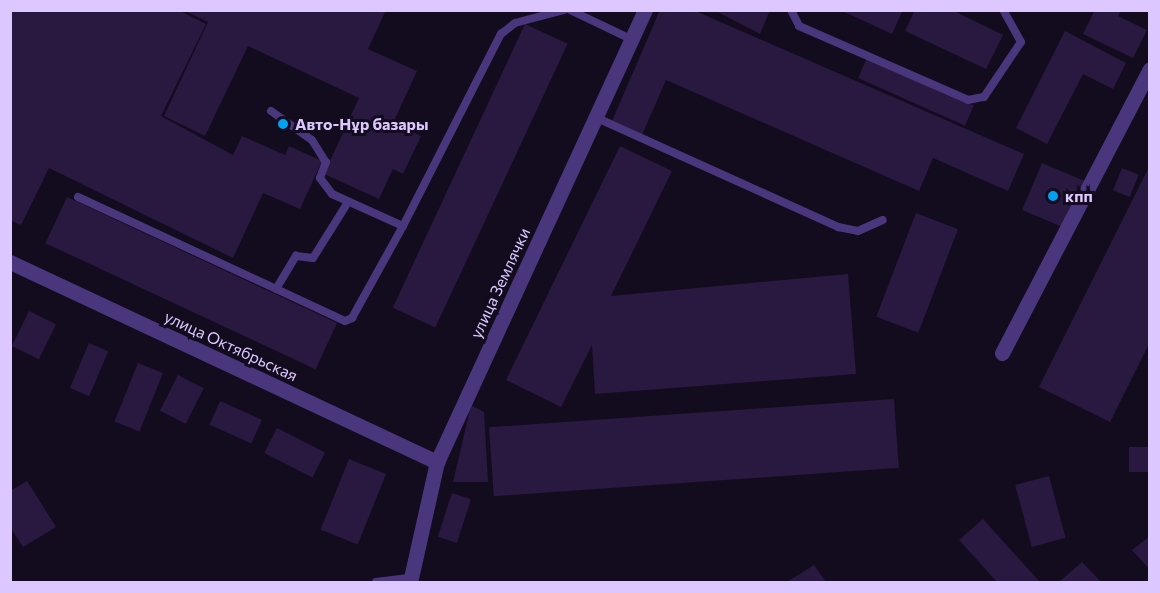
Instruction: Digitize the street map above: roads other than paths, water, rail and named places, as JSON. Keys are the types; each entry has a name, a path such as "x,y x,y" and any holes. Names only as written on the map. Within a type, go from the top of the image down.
{"street":[{"name":"улица Землячки","path":"411,578 437,462 645,10"},
{"path":"1002,353 1149,69"},
{"name":"улица Октябрьская","path":"10,262 437,462"}],"lane":[{"path":"78,197 345,321 352,318 403,226 501,34 515,23 564,10"},
{"path":"570,10 633,40"},
{"path":"791,10 799,26 968,100 984,97 1021,42 1003,10"},
{"path":"271,111 312,140 326,162 320,178 348,202 403,226"},
{"path":"597,118 838,227 858,231 883,220"},
{"path":"276,288 296,256 313,258 348,202"},
{"path":"376,582 411,578"}],"place":[{"name":"Авто-Нұр базары","path":"283,124"},
{"name":"кпп","path":"1053,196"}]}
